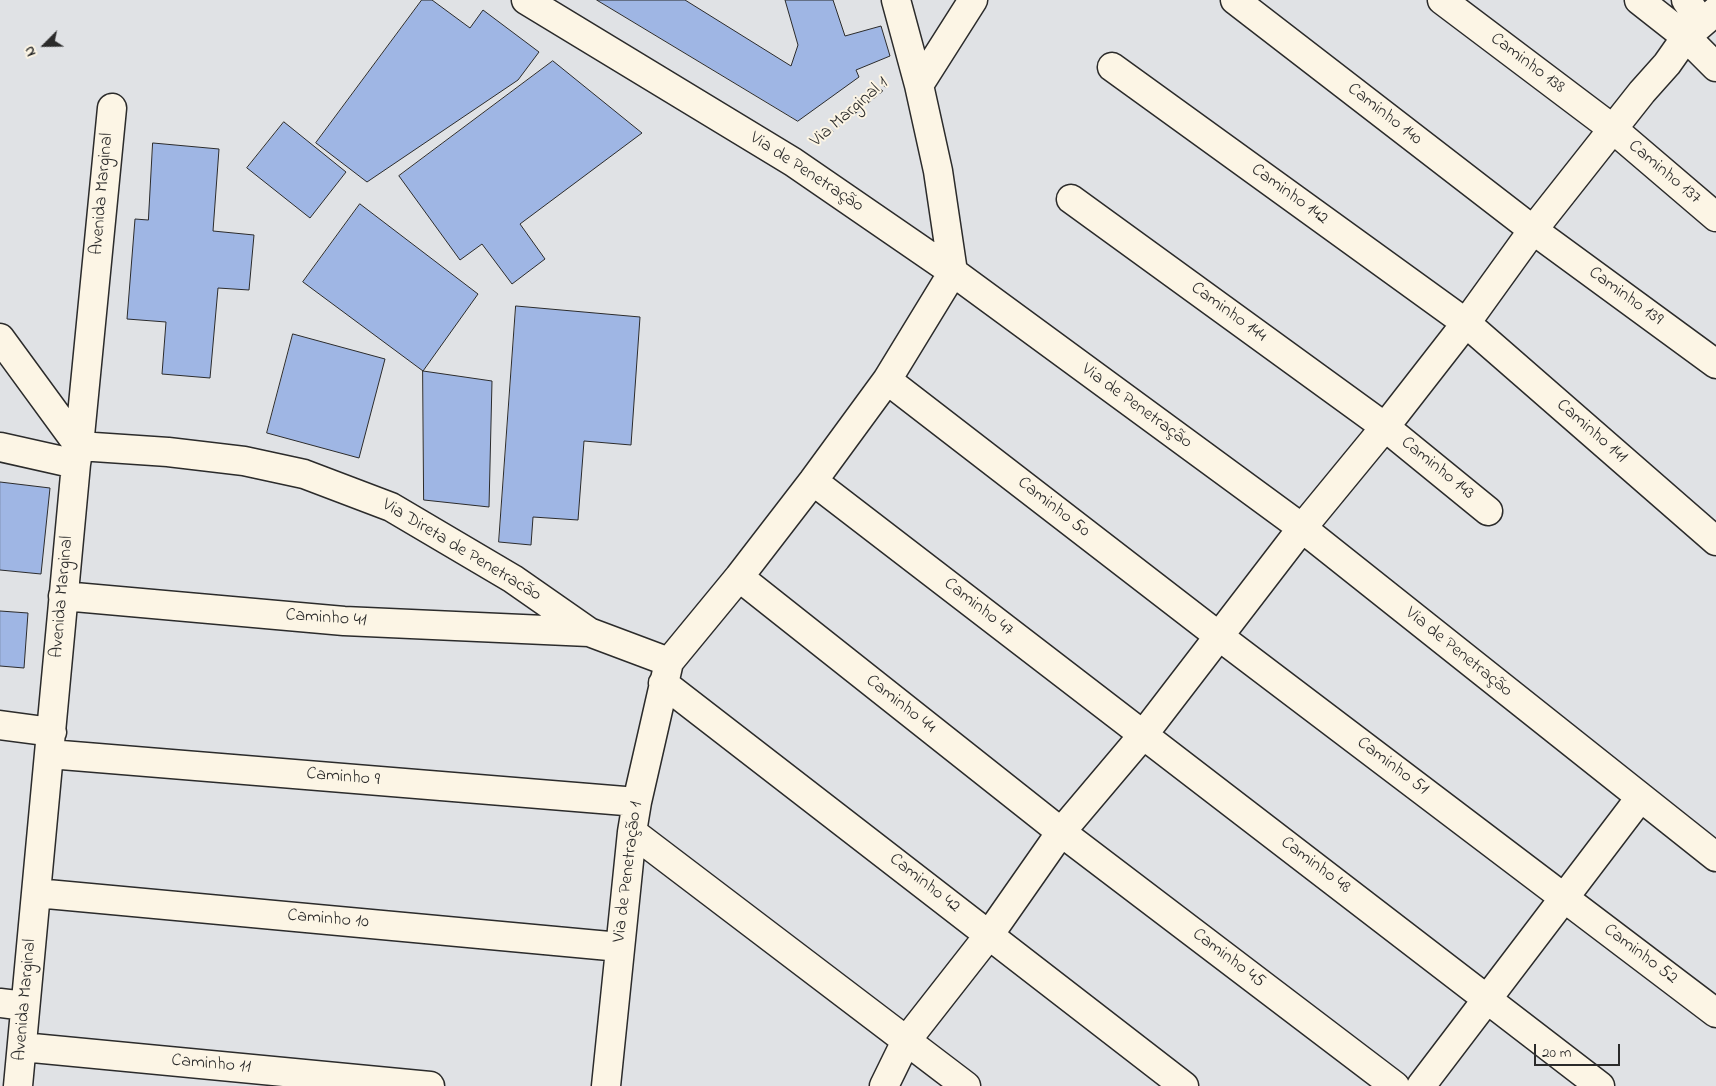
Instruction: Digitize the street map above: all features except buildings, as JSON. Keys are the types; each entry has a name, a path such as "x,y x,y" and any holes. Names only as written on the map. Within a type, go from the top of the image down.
{"street":[{"name":"Via de Penetração","path":"526,0 793,162 953,272 1302,528 1716,857"},
{"path":"919,85 973,0"},
{"name":"Caminho 140","path":"1235,0 1533,230"},
{"name":"Caminho 138","path":"1442,0 1613,129"},
{"path":"1639,0 1701,24"},
{"path":"1686,0 1701,24 1716,67"},
{"path":"666,672 813,481 887,380 953,272 938,171 919,85 898,6"},
{"path":"884,1086 906,1041 989,935 1061,832 1144,735 1302,528 1385,427 1466,323 1533,230 1666,64 1701,24"},
{"name":"Caminho 142","path":"1112,67 1466,323"},
{"name":"Avenida Marginal","path":"18,1086 22,1047 13,1004 36,893 63,596 112,108"},
{"name":"Caminho 137","path":"1613,129 1716,217"},
{"name":"Caminho 144","path":"1071,198 1385,427"},
{"name":"Caminho 139","path":"1533,230 1716,364"},
{"name":"Caminho 141","path":"1466,323 1716,541"},
{"path":"0,338 78,455"},
{"name":"Caminho 50","path":"887,380 1220,637"},
{"name":"Caminho 143","path":"1385,427 1488,510"},
{"name":"Via Direta de Penetracão","path":"0,447 78,455 168,452 244,460 304,474 391,506 513,579 589,632 666,672"},
{"name":"Caminho 47","path":"813,481 1144,735"},
{"name":"Caminho 44","path":"739,578 1061,832"},
{"name":"Caminho 41","path":"63,596 344,621 589,632"},
{"name":"Caminho 51","path":"1220,637 1564,898"},
{"name":"Via de Penetração 1","path":"606,1086 632,832 666,672"},
{"name":"Caminho 42","path":"666,672 989,935 1184,1086"},
{"name":"Caminho 9","path":"0,725 50,743 637,802"},
{"name":"Caminho 48","path":"1144,735 1600,1086"},
{"path":"1420,1086 1640,798"},
{"path":"632,832 966,1086"},
{"name":"Caminho 45","path":"1061,832 1395,1086"},
{"name":"Caminho 10","path":"36,893 620,948"},
{"name":"Caminho 52","path":"1564,898 1716,1013"},
{"name":"Caminho 11","path":"22,1047 430,1086"}],"path":[{"name":"Via Marginal 1","path":"793,162 880,91 891,79"}]}
